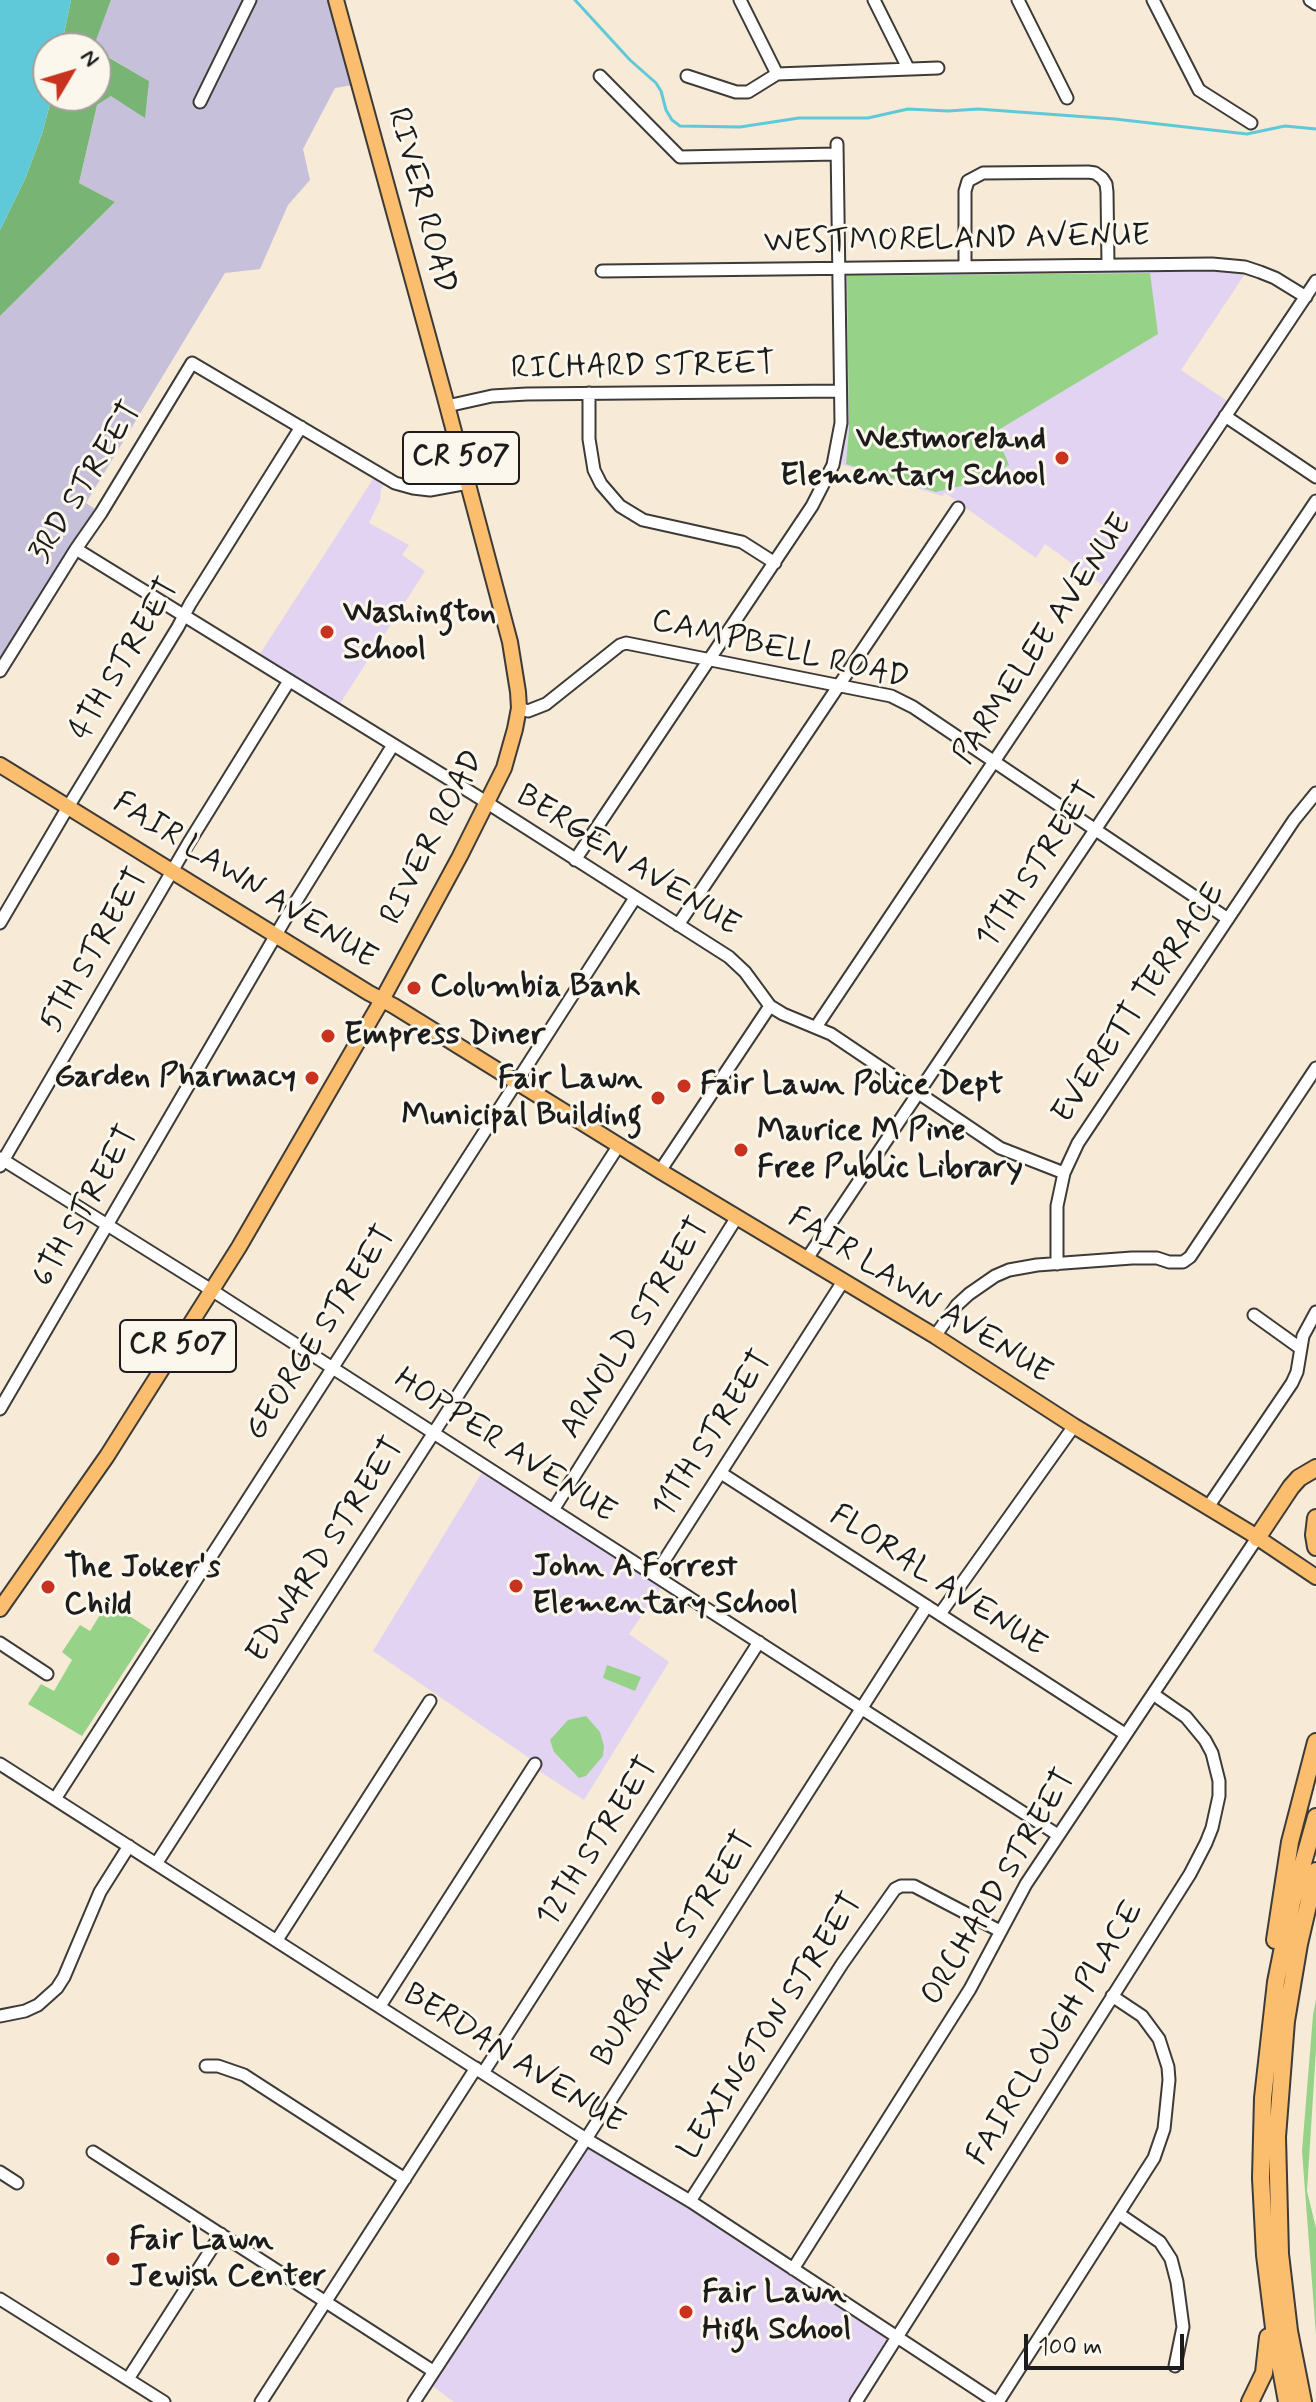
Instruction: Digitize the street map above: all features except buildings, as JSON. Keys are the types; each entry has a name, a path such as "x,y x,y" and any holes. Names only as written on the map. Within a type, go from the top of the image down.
{"highway":[{"path":"1257,1538 1291,1487 1316,1468"},
{"path":"1316,1518 1316,1547"},
{"path":"1303,2402 1284,2294 1278,2216 1278,2021 1272,1968 1290,1842 1316,1742"},
{"path":"1250,2402 1264,2373 1268,2343 1261,2137 1278,2021 1287,1927 1316,1817"},
{"path":"1278,2021 1316,1871"},
{"path":"1278,2021 1316,1910"},
{"path":"1265,2255 1287,2402"}],"main road":[{"name":"RIVER ROAD","path":"1,1607 85,1489 213,1291 382,1000 487,804 511,748 519,708 510,642 336,0"},
{"name":"FAIR LAWN AVENUE","path":"0,765 842,1283 935,1336 1316,1577"}],"street":[{"path":"200,102 250,0"},
{"path":"740,0 777,74"},
{"path":"874,0 908,68"},
{"path":"1018,0 1067,98"},
{"path":"1153,0 1199,90 1251,123"},
{"path":"1310,0 1316,4"},
{"path":"687,76 736,92 748,92 777,74 938,68"},
{"path":"575,860 820,493 831,472 840,438 837,149 680,157 600,76"},
{"path":"965,267 965,191 968,181 983,173 1088,172 1102,178 1107,192 1108,265"},
{"name":"WESTMORELAND AVENUE","path":"602,271 1212,264 1245,267 1275,278 1306,297"},
{"name":"PARMELEE AVENUE","path":"816,1027 1316,281"},
{"name":"3RD STREET","path":"0,671 192,363 301,427"},
{"name":"RICHARD STREET","path":"447,406 510,395 840,391"},
{"path":"589,393 589,439 594,470 601,484 620,506 643,520 742,542 775,563"},
{"path":"1225,416 1316,477"},
{"path":"301,427 395,483 422,490 468,483"},
{"name":"4TH STREET","path":"0,923 301,427"},
{"name":"11TH STREET","path":"806,1260 1316,501"},
{"path":"678,925 958,508"},
{"name":"BERGEN AVENUE","path":"76,549 738,964 770,1006"},
{"name":"CAMPBELL ROAD","path":"519,708 528,711 546,704 626,643 903,701 1228,919"},
{"name":"5TH STREET","path":"1,1161 172,871 289,681"},
{"name":"6TH STREET","path":"0,1409 276,936 393,745"},
{"name":"EVERETT TERRACE","path":"1057,1264 1057,1206 1070,1157 1294,820 1316,793"},
{"name":"GEORGE STREET","path":"55,1799 635,898"},
{"path":"660,1171 770,1006 831,1034 1000,1148 1064,1173"},
{"path":"935,1336 969,1294 995,1276 1022,1267 1144,1257 1183,1262 1190,1257 1316,1068"},
{"name":"EDWARD STREET","path":"156,1864 619,1145"},
{"name":"HOPPER AVENUE","path":"1,1161 213,1291 1058,1835"},
{"name":"ARNOLD STREET","path":"553,1510 737,1217"},
{"name":"11TH STREET","path":"655,1575 842,1283"},
{"path":"1208,1507 1292,1383 1297,1372 1300,1348 1316,1312"},
{"path":"1254,1315 1300,1348"},
{"path":"940,1614 1074,1426"},
{"name":"FLORAL AVENUE","path":"721,1473 1125,1734"},
{"name":"ORCHARD STREET","path":"793,2269 970,1989 1026,1884 1257,1538"},
{"name":"BURBANK STREET","path":"414,2402 927,1606"},
{"name":"12TH STREET","path":"261,2402 759,1642"},
{"path":"0,1643 47,1674"},
{"name":"FAIRCLOUGH PLACE","path":"856,2402 1198,1859 1212,1828 1219,1796 1217,1767 1205,1740 1186,1717 1153,1694"},
{"path":"277,1940 430,1701"},
{"name":"BERDAN AVENUE","path":"0,1764 586,2139 690,2201 997,2402"},
{"path":"380,2006 535,1764"},
{"path":"0,2016 38,2005 57,1988 100,1892 129,1846"},
{"name":"LEXINGTON STREET","path":"690,2201 891,1893 901,1886 914,1886 1000,1931"},
{"path":"997,2402 1150,2165 1160,2144 1167,2112 1169,2080 1164,2052 1151,2026 1131,2007 1112,1996"},
{"path":"206,2066 231,2069 244,2075 405,2179"},
{"path":"93,2152 433,2371"},
{"path":"0,2172 17,2183"},
{"path":"1119,2214 1160,2242 1171,2259 1183,2327 1175,2366"},
{"path":"128,2379 221,2234"},
{"path":"0,2299 164,2402"}],"shaded area":[{"path":"111,0 336,0 359,84 335,88 303,149 310,180 288,205 260,269 225,273 86,503 101,513 0,671 0,316 115,202 79,183 95,112 112,112 112,96 149,81 112,59 112,32 98,32"},
{"path":"1245,267 1245,274 1181,370 1233,405 1109,590 1045,544 1036,558 945,493 942,496 834,462 837,452 839,268"},
{"path":"377,473 387,480 381,488 380,500 369,523 409,545 402,555 425,571 336,710 256,660"},
{"path":"486,1466 665,1582 629,1634 669,1662 584,1800 533,1767 535,1762 373,1651"},
{"path":"586,2139 896,2338 856,2402 454,2402 427,2382"}],"green space":[{"path":"71,0 111,0 99,32 64,32"},
{"path":"112,59 149,81 145,118 112,97"},
{"path":"48,112 95,112 79,183 115,202 0,316 0,230 25,179"},
{"path":"1150,273 1158,334 995,432 1009,465 977,482 936,492 846,464 849,430 847,276"},
{"path":"108,1602 151,1630 82,1736 28,1704 41,1684 54,1691 72,1660 62,1652 80,1625 90,1631"},
{"path":"607,1665 641,1677 635,1691 603,1678"},
{"path":"586,1716 600,1732 603,1756 586,1776 579,1778 554,1752 550,1740 568,1720"},
{"path":"1316,2000 1307,2191 1316,2228 1316,2335 1302,2151"}],"water":[{"path":"0,0 71,0 64,32 32,32 32,112 48,112 25,179 0,230"}],"waterway":[{"path":"575,0 630,60 656,83 666,110 680,126 740,127 799,118 868,118 908,109 978,109 1115,119 1247,134 1285,126 1316,129"}],"place":[{"name":"Westmoreland Elementary School","path":"1062,458"},
{"name":"Washington School","path":"327,632"},
{"name":"Columbia Bank","path":"414,988"},
{"name":"Empress Diner","path":"328,1036"},
{"name":"Garden Pharmacy","path":"312,1078"},
{"name":"Fair Lawn Police Dept","path":"684,1086"},
{"name":"Fair Lawn Municipal Building","path":"658,1098"},
{"name":"Maurice M Pine Free Public Library","path":"741,1150"},
{"name":"John A Forrest Elementary School","path":"516,1586"},
{"name":"The Joker's Child","path":"48,1587"},
{"name":"Fair Lawn Jewish Center","path":"113,2259"},
{"name":"Fair Lawn High School","path":"686,2312"}]}
